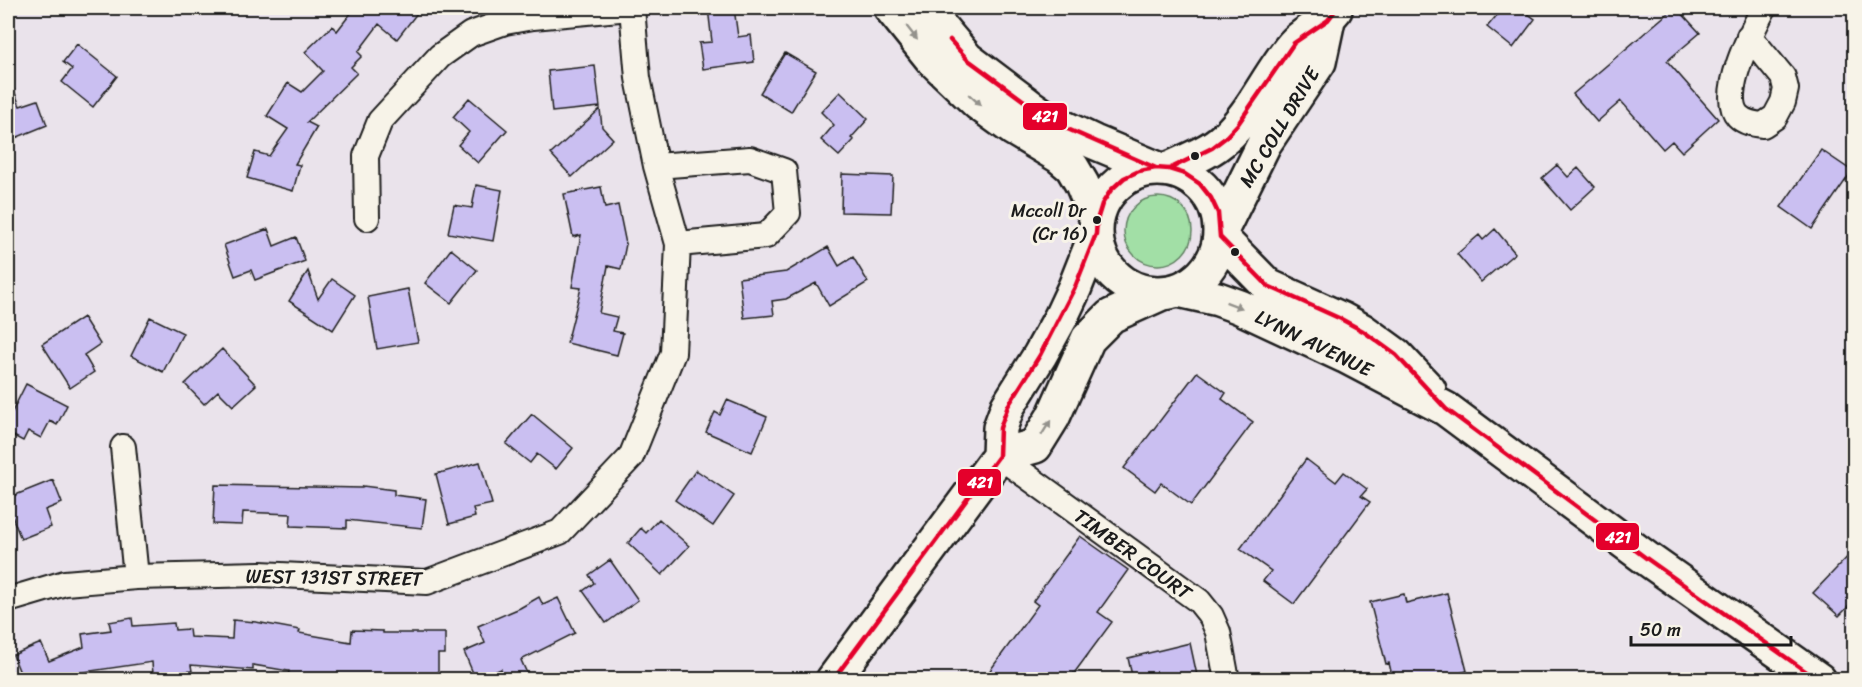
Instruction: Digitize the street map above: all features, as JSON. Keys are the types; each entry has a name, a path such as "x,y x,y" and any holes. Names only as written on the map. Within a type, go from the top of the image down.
{"main road":[{"path":"891,8 941,50 967,59 1054,123 1094,142 1163,169 1185,174 1206,191 1218,213 1220,234 1217,251 1206,270 1191,284 1111,316 1088,339 1053,417 1035,446 999,456"},
{"path":"924,8 941,50 978,103 1072,167 1082,184 1096,227 1098,250 1116,278 1130,287 1145,292 1170,292"},
{"name":"MC COLL DRIVE","path":"1163,169 1212,147 1225,138 1238,124 1294,43 1332,14"},
{"name":"MC COLL DRIVE","path":"1220,234 1264,144 1319,62 1332,14"},
{"path":"833,680 999,456 1000,428 1008,406 1061,317 1075,287 1102,204 1111,190 1124,178 1139,171 1163,169"},
{"name":"LYNN AVENUE","path":"1220,234 1268,286 1341,319 1363,331 1396,355 1446,409"},
{"name":"LYNN AVENUE","path":"1170,292 1218,299 1240,307 1345,356 1446,409 1646,558 1819,680"}],"street":[{"name":"WEST 131ST STREET","path":"8,600 65,583 136,577 260,574 427,582 560,532 632,457 673,354 678,244 656,166 638,78 631,8"},
{"path":"367,218 366,156 380,121 440,56 471,34 504,22 533,16 631,8"},
{"path":"1749,36 1764,8"},
{"path":"656,166 750,159 784,171 788,213 766,236 678,244"},
{"path":"123,447 136,577"},
{"name":"TIMBER COURT","path":"999,456 1199,601 1212,616 1218,632 1227,680"}],"green space":[{"path":"1158,197 1171,200 1182,207 1189,218 1192,231 1189,244 1182,255 1171,262 1158,265 1145,262 1134,255 1127,244 1124,231 1127,218 1134,207 1145,200"}],"building":[{"path":"355,8 421,8 397,39 379,24 358,52 362,56 351,67 357,73 307,122 317,127 295,164 300,165 293,191 247,178 255,152 269,156 288,129 267,116 288,83 302,92 323,71 305,52 332,26 337,31"},
{"path":"708,8 734,8 738,37 751,35 754,62 703,69 699,43 712,42"},
{"path":"1503,8 1520,8 1535,19 1513,48 1487,27"},
{"path":"1674,8 1677,8 1700,33 1667,61 1718,119 1682,152 1672,141 1663,149 1621,101 1597,122 1573,94"},
{"path":"77,44 117,76 93,107 62,82 72,69 63,62"},
{"path":"785,53 816,71 791,112 760,93"},
{"path":"595,66 600,107 552,112 548,71"},
{"path":"8,77 20,106 38,100 47,125 8,141"},
{"path":"840,92 868,119 851,138 854,140 839,156 821,140 834,125 821,112"},
{"path":"469,98 507,130 478,163 458,145 469,132 453,117"},
{"path":"600,109 602,127 613,139 572,177 551,154"},
{"path":"1821,150 1852,171 1812,229 1781,207"},
{"path":"1557,165 1568,177 1578,168 1595,187 1570,210 1542,178"},
{"path":"842,174 893,176 891,213 841,212"},
{"path":"476,185 502,190 493,241 448,233 454,205 472,208"},
{"path":"601,187 605,208 618,205 626,244 621,269 608,266 599,313 617,317 613,331 623,333 617,355 567,343 581,288 572,287 581,235 573,237 564,194"},
{"path":"268,229 274,246 296,237 305,261 255,280 251,270 235,276 224,245"},
{"path":"1495,229 1515,253 1481,282 1457,254 1479,235 1483,240"},
{"path":"828,247 839,266 853,257 868,282 829,306 816,283 786,299 772,301 774,315 744,318 739,278 786,272"},
{"path":"451,249 477,270 451,303 425,283"},
{"path":"308,271 318,299 332,279 355,295 333,330 289,301"},
{"path":"408,289 418,342 377,349 368,297"},
{"path":"83,317 100,344 84,355 94,372 70,388 42,344"},
{"path":"150,317 183,333 163,372 131,356"},
{"path":"222,349 256,385 233,406 218,391 204,404 185,384"},
{"path":"1197,372 1226,393 1222,399 1253,422 1191,505 1161,483 1155,491 1124,468"},
{"path":"26,384 67,405 57,425 50,421 41,438 28,431 23,441 8,433 8,420"},
{"path":"727,400 767,417 752,452 706,432 715,412 720,415"},
{"path":"532,414 573,448 556,469 537,454 530,463 506,444"},
{"path":"1306,459 1336,482 1344,472 1367,489 1361,496 1370,502 1294,604 1263,581 1271,571 1240,549"},
{"path":"480,462 492,504 473,508 475,517 449,524 436,474"},
{"path":"696,470 734,496 713,526 675,500"},
{"path":"53,480 62,503 45,510 51,527 21,539 8,506 8,498"},
{"path":"215,485 362,488 363,486 394,490 394,495 426,499 422,528 347,520 347,528 290,526 291,514 243,512 242,525 213,524"},
{"path":"659,519 689,546 662,575 628,543 641,528 646,533"},
{"path":"1080,536 1128,570 1098,612 1112,622 1069,680 983,680 1038,605 1033,601"},
{"path":"1854,550 1854,601 1839,616 1813,593"},
{"path":"610,560 638,600 606,623 583,591 594,583 589,575"},
{"path":"1447,593 1467,671 1432,680 1393,680 1389,663 1386,664 1370,602 1404,594 1406,603"},
{"path":"539,597 543,605 558,598 575,633 521,660 530,680 505,680 501,669 476,680 464,652 485,643 478,626"},
{"path":"132,618 133,626 174,623 175,630 189,629 190,637 232,639 233,620 300,630 299,633 351,642 352,630 383,631 383,633 445,633 445,654 438,654 438,678 358,680 313,677 312,680 287,680 289,671 253,665 253,670 191,665 192,671 153,674 152,662 70,674 73,680 8,680 20,673 13,655 41,643 49,661 84,647 82,634 111,630 109,622"},
{"path":"1190,643 1198,680 1133,680 1128,658"}],"transit line":[{"name":"421","path":"1169,169 1212,148 1225,138 1238,124 1294,43 1328,20 1337,8"},
{"name":"421","path":"950,40 967,59 1054,123 1156,168"},
{"name":"421","path":"833,680 999,456 1000,428 1008,406 1040,355 1075,287 1096,234 1102,204 1111,190 1124,178 1139,171 1156,168 1185,174 1200,184 1211,198 1218,213 1220,237 1268,286 1363,331 1396,355 1446,409 1646,558 1818,680"}],"place":[{"name":"Mccoll Dr (Cr 16)","path":"1097,220"}]}
